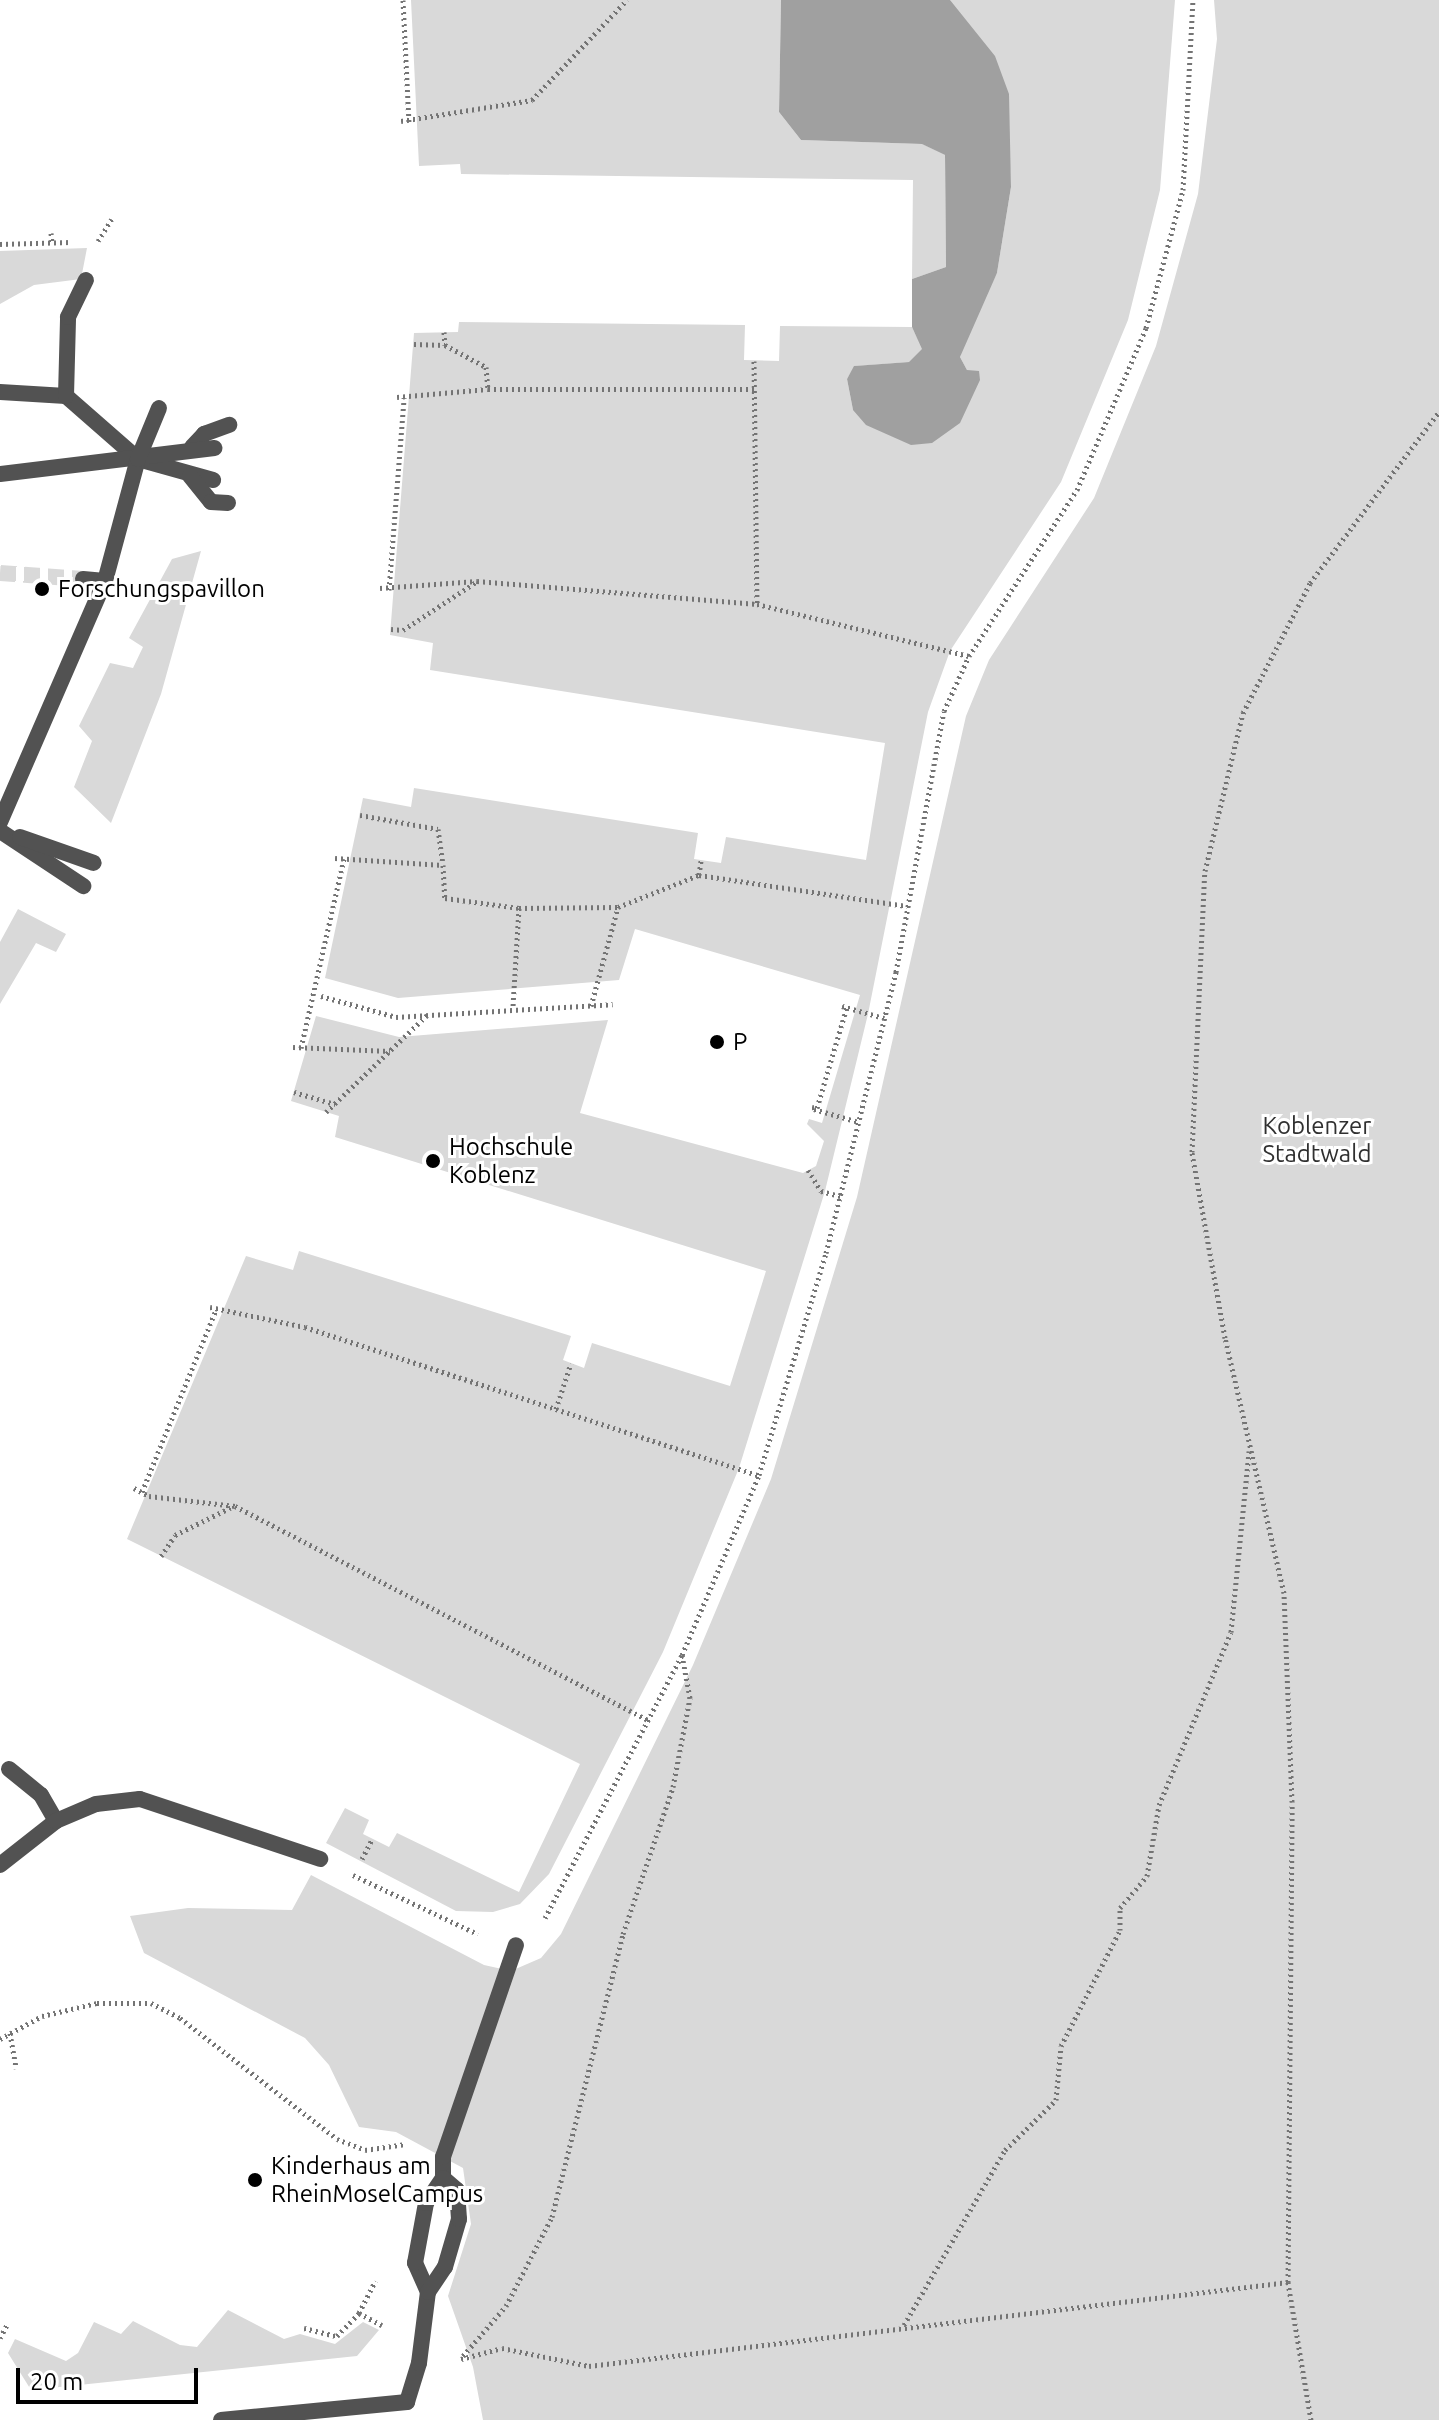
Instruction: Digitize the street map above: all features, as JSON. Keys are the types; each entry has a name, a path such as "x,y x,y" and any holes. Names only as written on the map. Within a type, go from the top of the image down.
{"street":[{"path":"66,396 68,317 86,280"},
{"path":"0,392 66,396 138,459 213,480"},
{"path":"0,822 105,581 138,459 159,408"},
{"path":"192,447 204,434 229,425"},
{"path":"0,474 138,459 192,447 214,448"},
{"path":"190,476 211,502 228,503"},
{"path":"83,579 105,581"},
{"path":"0,831 94,863"},
{"path":"0,831 83,886"},
{"path":"9,1769 41,1795 56,1821"},
{"path":"0,1865 56,1821 96,1804 140,1799 320,1859"},
{"path":"428,2292 415,2263 426,2203 442,2171 516,1945"},
{"path":"221,2420 407,2402 428,2292 445,2267 459,2219 457,2190 442,2171"}],"path":[{"path":"403,0 409,122"},
{"path":"401,121 489,111 532,100 627,0"},
{"path":"320,1859 500,1945 516,1945 537,1933 682,1655 759,1475 840,1196 884,1018 944,711 969,656 1077,490 1146,328 1183,190 1193,0"},
{"path":"0,244 97,243 112,219"},
{"path":"51,233 52,243"},
{"path":"444,332 445,345"},
{"path":"414,344 445,345 486,367 488,389"},
{"path":"754,361 757,604"},
{"path":"397,397 488,389 755,389"},
{"path":"389,590 404,398"},
{"path":"1311,2420 1288,2282 1292,1802 1284,1593 1250,1446 1192,1152 1205,871 1250,700 1310,583 1439,412"},
{"path":"380,588 389,590 477,581 757,604 969,656"},
{"path":"391,629 403,630 477,581"},
{"path":"360,815 438,829 445,898 519,908 618,907 699,875 907,906"},
{"path":"335,858 443,865"},
{"path":"301,1048 344,859"},
{"path":"699,875 701,860"},
{"path":"591,1006 618,907"},
{"path":"513,1007 519,908"},
{"path":"321,996 396,1017 513,1007 613,1004"},
{"path":"859,1122 812,1107 817,1108 845,1006 884,1018"},
{"path":"326,1112 427,1014"},
{"path":"293,1047 390,1051"},
{"path":"294,1092 335,1104"},
{"path":"808,1170 821,1191 840,1196"},
{"path":"142,1492 213,1308 305,1327 759,1475"},
{"path":"556,1409 571,1363"},
{"path":"904,2325 1005,2150 1056,2100 1061,2046 1120,1930 1120,1908 1147,1876 1159,1805 1231,1632 1250,1446"},
{"path":"134,1488 142,1492 235,1506 648,1720"},
{"path":"161,1556 175,1535 235,1506"},
{"path":"682,1655 690,1698 673,1787 623,1934 552,2217 506,2306 460,2360 502,2348 589,2366 904,2325 1288,2282"},
{"path":"0,2039 42,2016 97,2003 151,2003 180,2018 337,2139 365,2150 407,2144 442,2171"},
{"path":"10,2033 16,2068"},
{"path":"304,2328 337,2336 359,2313 375,2281"},
{"path":"359,2313 383,2325"},
{"path":"0,2338 7,2325"}],"green space":[{"path":"411,0 781,0 779,112 801,140 923,144 945,155 946,267 912,279 913,180 461,174 460,164 419,166"},
{"path":"950,0 1175,0 1160,190 1128,320 1061,482 950,651 928,712 868,1014 825,1191 739,1468 663,1652 549,1874 520,1904 493,1912 456,1911 326,1843 345,1808 369,1820 363,1834 389,1847 397,1833 519,1892 580,1764 127,1539 246,1256 293,1270 299,1251 571,1336 563,1360 584,1368 592,1343 730,1386 766,1271 335,1137 339,1116 291,1101 316,1016 399,1037 608,1020 580,1113 803,1173 816,1166 824,1141 807,1124 809,1119 822,1123 860,995 635,929 619,980 398,998 325,978 363,798 411,807 414,788 698,833 694,859 721,863 726,837 866,860 885,743 430,670 433,643 390,635 414,333 458,332 459,322 745,325 744,360 779,361 780,326 912,327 923,349 910,362 855,366 847,379 853,410 967,370 960,357 967,331 997,273 1011,187 1009,149"},
{"name":"Koblenzer Stadtwald","path":"1214,0 1439,0 1439,2420 483,2420 473,2367 448,2296 471,2224 463,2168 396,2132 359,2127 329,2065 305,2038 144,1953 130,1916 188,1908 292,1910 311,1875 484,1965 511,1971 541,1958 561,1934 693,1665 771,1479 857,1197 966,716 989,660 1094,498 1156,346 1198,194 1217,39"},
{"path":"87,248 81,279 34,285 0,304 0,251"},
{"path":"201,551 161,694 111,823 74,787 92,741 79,726 110,663 133,668 143,647 129,638 172,559"},
{"path":"18,909 66,934 56,952 36,943 0,1004 0,942"},
{"path":"228,2310 284,2339 300,2334 335,2344 363,2322 379,2330 357,2356 31,2390 8,2353 15,2339 66,2361 78,2353 94,2322 121,2334 133,2321 180,2345 197,2347"}],"shaded area":[{"path":"781,0 950,0 995,56 1009,94 1011,187 997,273 960,357 967,370 979,371 980,380 960,423 932,443 911,445 866,425 853,410 847,379 854,366 909,362 922,349 912,327 912,279 946,267 945,155 922,144 801,140 779,112"}],"tunnel":[{"path":"0,573 83,579"}],"place":[{"name":"Forschungspavillon","path":"42,589"},
{"name":"P","path":"717,1042"},
{"name":"Hochschule Koblenz","path":"433,1161"},
{"name":"Kinderhaus am RheinMoselCampus","path":"255,2180"}]}
